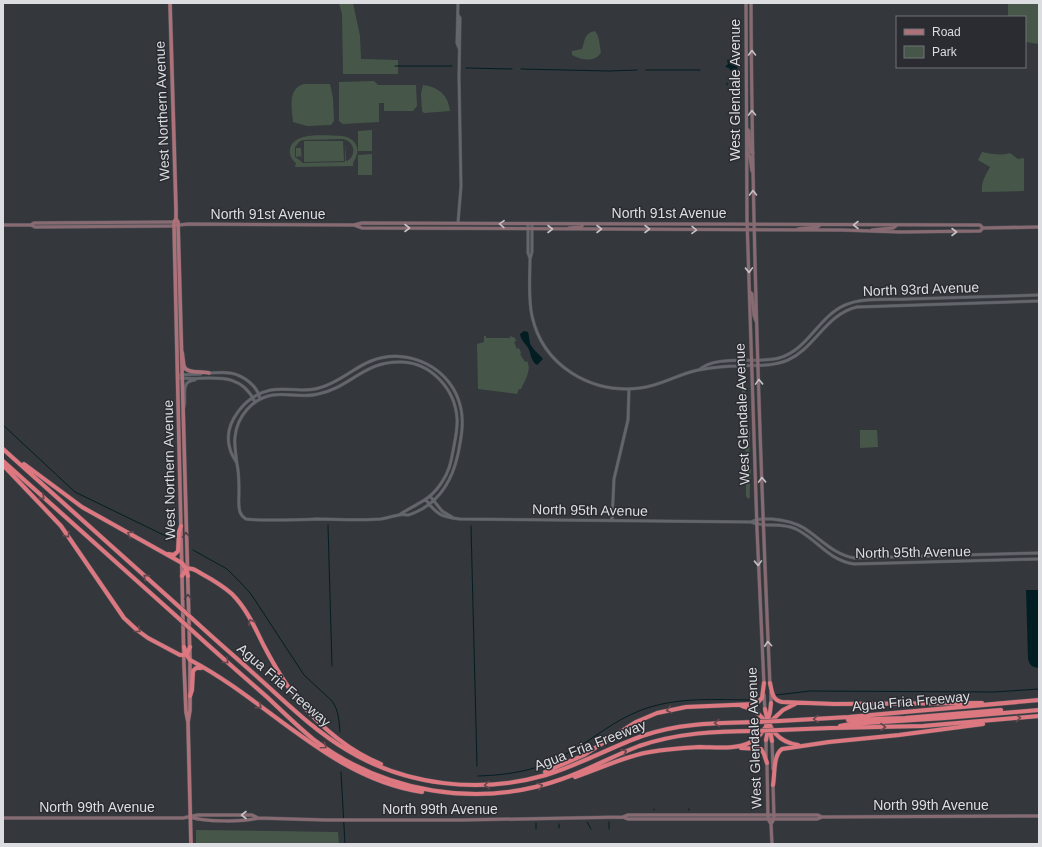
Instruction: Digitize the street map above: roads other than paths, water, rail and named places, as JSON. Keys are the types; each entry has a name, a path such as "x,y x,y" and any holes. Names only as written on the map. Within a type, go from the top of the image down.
{"highway":[{"path":"3,448 74,502 182,562 187,568 188,576"},
{"name":"Agua Fria Freeway","path":"3,448 312,726 357,756 397,773 431,781 468,785 488,785 525,780 562,769 642,736 694,724 834,718 1039,700"},
{"name":"Agua Fria Freeway","path":"3,461 297,725 319,743 346,760 373,774 402,784 446,793 503,793 524,790 563,779 639,746 680,735 706,732 923,726 1039,716"},
{"path":"3,465 61,526 124,618 148,638 180,655 185,655"},
{"path":"164,553 172,555 177,553 179,549 179,532 181,526"},
{"path":"182,576 187,568"},
{"path":"187,568 192,569 219,583 239,602 252,622 272,662 285,683 299,701 330,732 350,747 397,773"},
{"path":"184,647 185,655 190,660 233,686 312,745 351,768 407,789 433,793 446,793"},
{"path":"185,655 190,647"},
{"path":"190,696 192,690 193,671 197,668 205,669"},
{"path":"525,780 562,766 584,755 636,722 652,715 671,709 686,707 758,703 762,697 764,683"},
{"path":"770,683 772,695 777,701 797,704 1006,703"},
{"path":"766,740 771,704"},
{"path":"563,779 576,776 624,758 649,752 680,748 743,745 753,741 783,710 797,704"},
{"path":"736,705 750,708 780,738 789,743 807,745"},
{"path":"834,718 874,720 1039,708"},
{"path":"765,709 772,741"},
{"path":"830,728 850,724 914,720 1000,711"},
{"path":"773,785 776,756 778,751 784,748 899,736 985,724 996,720"},
{"path":"732,746 760,748 764,754 766,763"}],"main road":[{"name":"West Northern Avenue","path":"170,3 182,454 187,568"},
{"name":"West Glendale Avenue","path":"746,3 747,224 756,519 765,709"},
{"name":"West Glendale Avenue","path":"751,3 754,231 763,524 771,704"},
{"path":"746,16 751,16"},
{"path":"747,129 749,131 750,152 753,153"},
{"path":"747,152 750,156 750,166 753,175"},
{"name":"North 91st Avenue","path":"31,225 34,223 140,222 354,225 362,223 980,225 983,228"},
{"path":"118,227 125,225 137,225 140,222"},
{"path":"52,227 68,225 71,223"},
{"name":"North 91st Avenue","path":"3,225 31,225 35,227 118,227 177,223"},
{"path":"390,223 390,228"},
{"path":"432,228 440,226 453,226 458,224"},
{"path":"568,229 572,227 582,227 583,224"},
{"path":"676,230 677,224"},
{"name":"North 91st Avenue","path":"354,225 362,228 748,231 980,231 983,228 1039,226"},
{"path":"795,230 817,227 820,225"},
{"path":"869,231 893,228 897,225"},
{"path":"750,292 752,294 754,315 757,322"},
{"name":"West Northern Avenue","path":"178,299 181,345 180,376 182,454 180,481 184,647"},
{"path":"181,345 186,370 191,372 202,371 209,373"},
{"path":"180,481 182,482 182,492 185,498"},
{"path":"188,576 190,710 188,722"},
{"path":"185,655 192,844"},
{"name":"West Glendale Avenue","path":"766,740 768,819 771,824 772,844"},
{"name":"West Glendale Avenue","path":"771,824 774,819 772,741"},
{"path":"724,815 728,819 732,814"},
{"name":"North 99th Avenue","path":"696,817 732,814 818,814 822,817"},
{"name":"North 99th Avenue","path":"3,818 470,820 623,817 628,815 728,819 1039,816"}],"street":[{"path":"458,3 458,15 460,18 459,77 461,186 458,224"},
{"path":"528,224 528,253 530,259"},
{"path":"532,224 532,252 530,259 531,311 539,338 549,354 567,371 586,381 609,387 629,389 653,386 699,370"},
{"name":"North 93rd Avenue","path":"699,370 704,366 719,362 777,358 792,352 800,346 828,315 851,302 1039,295"},
{"name":"North 93rd Avenue","path":"699,370 727,366 776,364 793,358 804,349 834,318 845,311 857,307 1039,301"},
{"path":"237,463 230,449 230,430 237,413 244,404 253,397 274,389 312,390 340,379 371,361 386,357 398,356 411,358 426,363 438,371 448,381 460,405 462,420 462,436 454,472 446,486 433,501 413,513 372,520 246,519 240,512 239,477 237,463 234,443 236,427 242,415 260,399 273,395 304,396 329,391 372,367 384,363 409,363 422,368 431,372 443,384 449,393 455,406 457,416 456,431 448,470 442,483 426,500 400,515"},
{"path":"180,376 209,373 228,373 236,375 247,380 259,394 260,399"},
{"path":"180,376 224,378 235,381 244,386 255,402"},
{"path":"182,409 185,403 186,384 191,380 203,380 209,378"},
{"path":"340,379 342,384"},
{"path":"612,520 614,479 628,420 629,389"},
{"path":"430,496 442,511 453,518"},
{"name":"North 95th Avenue","path":"426,500 440,515 453,518 478,520 751,522 757,524 783,525 796,529 834,558 852,564 1039,559"},
{"path":"751,522 756,519"},
{"name":"North 95th Avenue","path":"756,519 783,520 796,524 806,529 834,551 854,558 1039,553"}],"water":[{"path":"732,56 735,57 735,62 737,62 738,65 737,69 733,71 725,67 728,64 727,60 731,59"},
{"path":"524,331 528,332 531,345 543,359 537,365 534,363 528,347 521,338 520,334"},
{"path":"1026,590 1039,590 1039,668 1032,666 1028,659"}],"waterway":[{"path":"395,66 452,66"},
{"path":"466,68 512,69"},
{"path":"521,69 609,71 637,70"},
{"path":"646,70 700,70"},
{"path":"3,425 75,492 174,540"},
{"path":"328,525 332,666"},
{"path":"471,526 477,766"},
{"path":"193,550 227,569 251,594 304,675 332,701 337,712 340,732"},
{"path":"776,695 810,691 994,692 1039,689"},
{"path":"478,776 513,773 547,764 577,748 611,725 629,715 653,706 697,700 756,700"},
{"path":"341,772 345,844"},
{"path":"587,822 591,829"},
{"path":"609,822 609,829"},
{"path":"536,823 536,829"}]}
